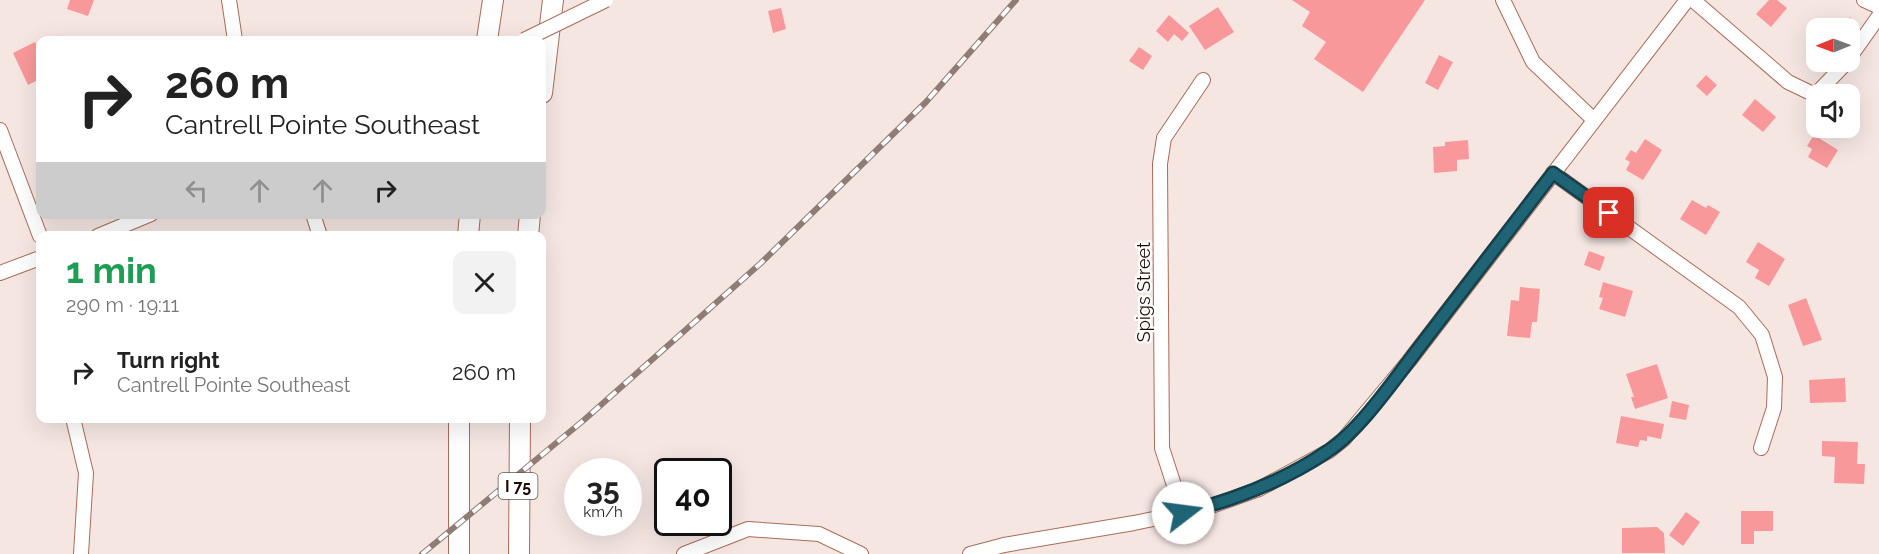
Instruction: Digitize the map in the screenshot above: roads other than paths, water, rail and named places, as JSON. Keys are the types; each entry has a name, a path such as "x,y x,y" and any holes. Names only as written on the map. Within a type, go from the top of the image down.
{"highway":[{"path":"488,36 493,0"},
{"path":"546,59 553,0"},
{"path":"459,423 459,554"},
{"name":"I 75","path":"519,554 520,423"}],"street":[{"path":"229,0 234,36"},
{"path":"532,36 606,0"},
{"path":"970,554 1004,545 1183,513 1230,500 1259,489 1329,451 1344,439 1403,369 1687,0"},
{"path":"1693,0 1788,82 1815,95 1837,72"},
{"path":"1864,0 1879,7"},
{"path":"1508,2 1533,62 1594,120"},
{"path":"1860,43 1879,16"},
{"name":"Spigs Street","path":"1183,513 1162,448 1160,164 1164,138 1203,80"},
{"path":"0,130 38,231"},
{"path":"1553,173 1739,307 1762,335 1775,377 1774,408 1761,448"},
{"path":"110,231 139,219"},
{"path":"0,273 36,260"},
{"path":"75,423 86,473 81,554"},
{"path":"684,554 748,529 819,534 861,554"}],"railway":[{"path":"422,554 584,420 761,263 926,102 1016,0"}]}
